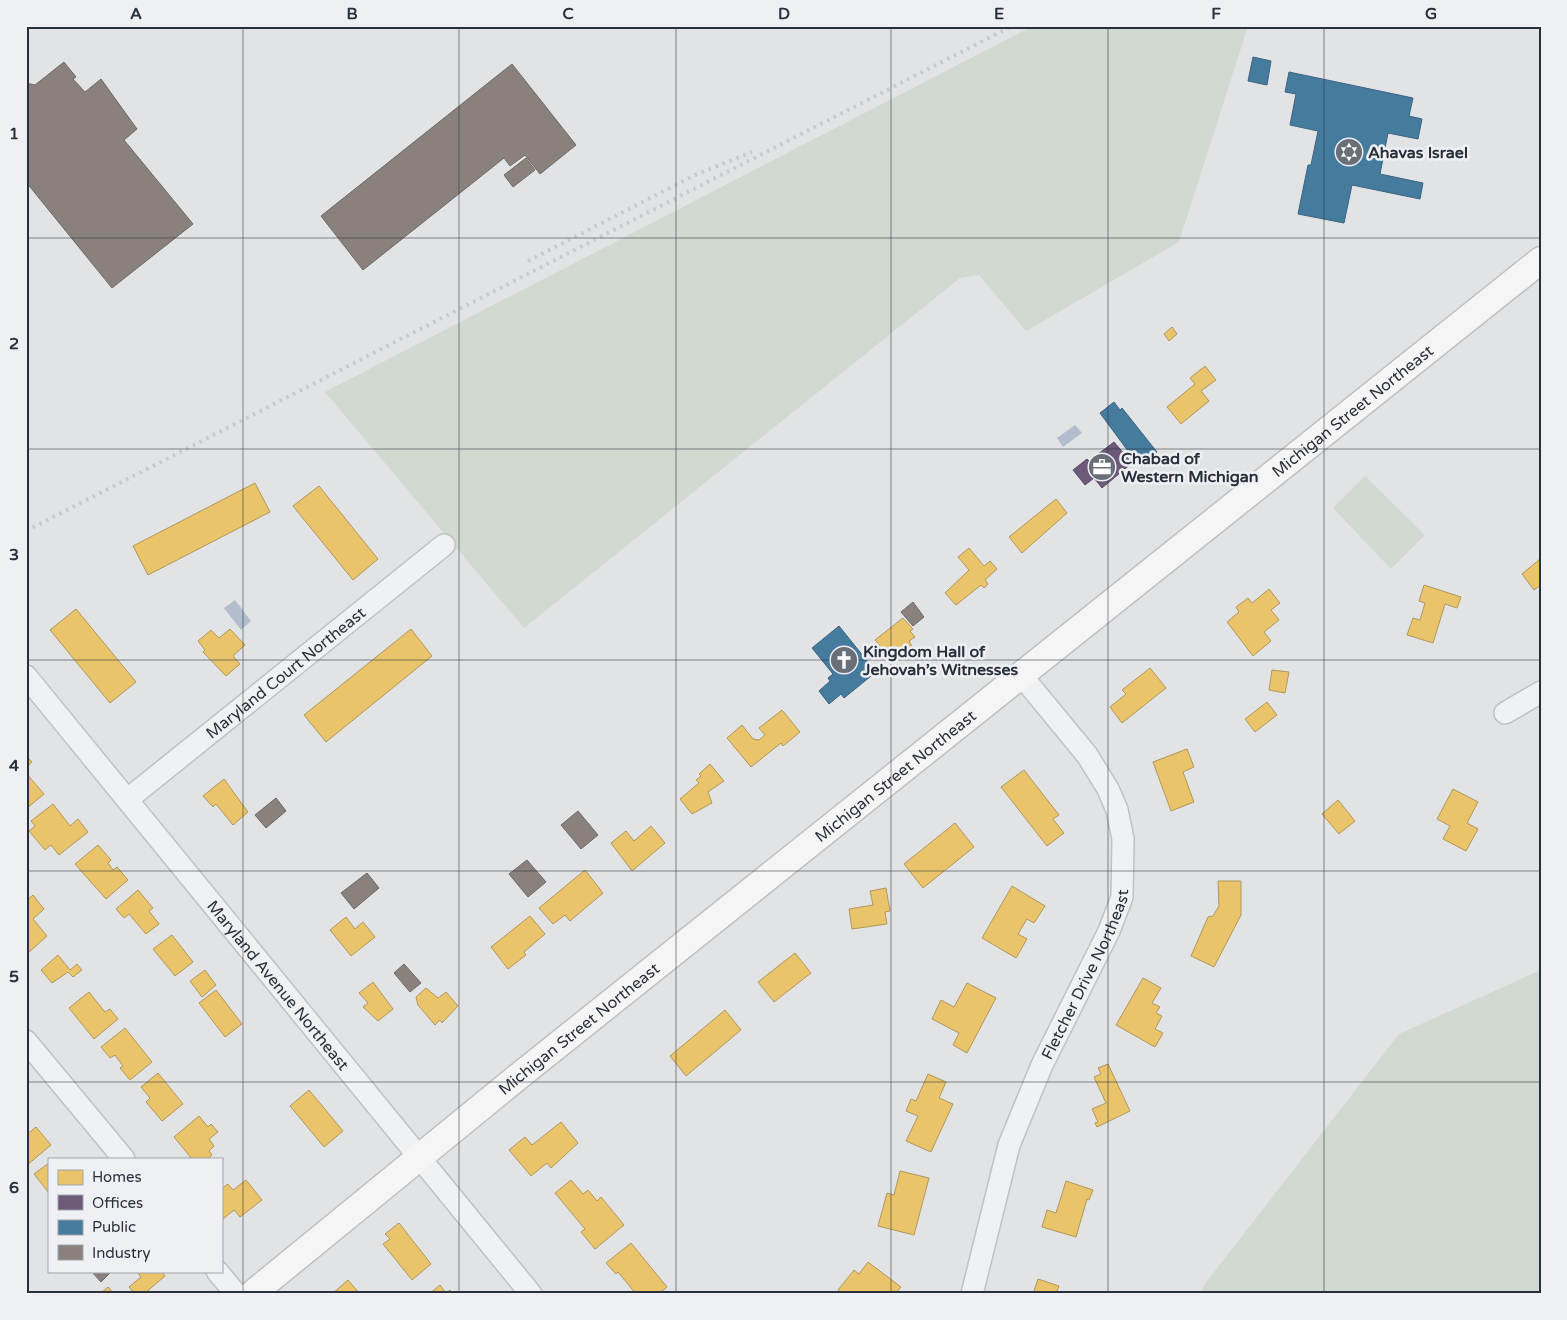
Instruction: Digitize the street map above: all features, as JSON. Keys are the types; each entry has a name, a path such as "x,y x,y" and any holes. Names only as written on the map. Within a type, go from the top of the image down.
{"main road":[{"name":"Michigan Street Northeast","path":"252,1294 419,1157 1021,674 1537,270"}],"street":[{"name":"Maryland Court Northeast","path":"128,798 444,545"},
{"name":"Fletcher Drive Northeast","path":"972,1294 1009,1145 1042,1065 1109,932 1122,897 1123,839 1117,810 1108,789 1087,755 1021,674"},
{"name":"Maryland Avenue Northeast","path":"26,676 128,798 531,1294"},
{"path":"1505,713 1541,692"},
{"path":"26,1041 123,1158"},
{"path":"218,1272 236,1294"}],"shaded area":[{"path":"1033,26 1248,26 1179,242 1026,331 979,275 960,278 524,628 325,392"},
{"path":"1365,476 1425,535 1391,569 1333,508"},
{"path":"1541,970 1541,1294 1200,1294 1204,1285 1399,1034"}],"water":[{"path":"1075,425 1082,433 1063,447 1057,438"},
{"path":"235,600 251,621 241,630 224,608"}],"building: Homes":[{"path":"1172,327 1177,334 1169,341 1164,334"},
{"path":"1205,366 1216,380 1201,391 1209,401 1181,424 1167,407 1195,384 1190,378"},
{"path":"255,483 270,512 148,575 133,546"},
{"path":"319,486 378,559 353,580 293,506"},
{"path":"1056,499 1067,513 1022,553 1009,537"},
{"path":"969,548 984,566 990,561 997,569 985,580 988,584 984,588 981,585 956,605 945,593 969,570 958,557"},
{"path":"1541,558 1541,585 1534,590 1522,574"},
{"path":"1424,585 1461,597 1457,608 1445,604 1433,643 1407,635 1413,618 1420,620 1425,603 1419,601"},
{"path":"1269,589 1280,603 1271,610 1279,620 1264,632 1271,641 1253,656 1227,622 1239,612 1236,607 1248,598 1252,603"},
{"path":"76,609 136,682 110,703 50,630"},
{"path":"903,618 913,629 910,631 915,637 909,641 912,647 899,658 896,655 891,659 875,640"},
{"path":"230,629 245,645 233,656 240,664 226,676 203,652 205,650 198,641 211,630 219,638"},
{"path":"411,629 432,656 326,742 304,715"},
{"path":"1150,668 1166,688 1122,723 1110,707 1126,694 1122,690"},
{"path":"1272,670 1289,672 1285,693 1269,690"},
{"path":"1267,702 1277,715 1255,732 1245,719"},
{"path":"782,710 800,732 783,746 781,743 751,767 727,738 742,725 753,739 759,740 765,735 759,728"},
{"path":"1187,749 1194,767 1183,772 1194,802 1171,811 1153,762"},
{"path":"26,756 32,762 26,767"},
{"path":"710,764 724,781 708,792 712,803 692,814 680,799 699,783 696,780 701,776 699,774"},
{"path":"1024,770 1059,815 1053,819 1064,833 1047,846 1001,787"},
{"path":"26,773 44,794 26,809"},
{"path":"224,779 248,812 233,825 216,804 213,807 203,796"},
{"path":"1453,789 1478,802 1467,823 1478,829 1466,851 1443,839 1450,826 1437,819"},
{"path":"1338,800 1355,821 1339,834 1322,814"},
{"path":"53,804 70,826 78,819 88,832 59,855 51,845 45,850 29,831 35,826 31,821"},
{"path":"955,823 974,847 923,888 904,864"},
{"path":"651,826 665,843 632,871 611,843 626,831 634,841"},
{"path":"98,845 111,860 108,863 113,870 117,867 128,880 106,899 75,864"},
{"path":"585,870 603,893 570,921 565,915 553,924 539,908"},
{"path":"1218,881 1241,881 1241,915 1214,967 1191,956 1208,917 1213,916 1219,906"},
{"path":"1012,886 1045,906 1034,923 1027,919 1018,934 1027,939 1016,958 982,938"},
{"path":"886,888 890,911 885,912 887,924 852,929 849,909 873,905 870,891"},
{"path":"138,890 153,908 149,911 159,924 146,934 129,914 124,918 116,909"},
{"path":"33,895 44,909 33,919 47,936 27,954 26,901"},
{"path":"530,916 545,934 524,952 526,955 508,969 491,947"},
{"path":"346,917 355,929 363,922 375,937 351,956 330,930"},
{"path":"172,935 193,962 175,976 153,949"},
{"path":"795,953 811,973 774,1002 758,982"},
{"path":"58,955 70,970 77,964 82,970 73,977 68,972 52,983 41,970"},
{"path":"205,970 216,985 202,997 190,981"},
{"path":"1143,978 1161,988 1152,1003 1160,1007 1156,1013 1162,1016 1155,1029 1163,1033 1155,1047 1116,1025"},
{"path":"373,982 393,1009 378,1021 363,1007 368,1003 359,993"},
{"path":"967,983 996,998 967,1053 953,1045 959,1033 932,1019 941,1000 954,1007"},
{"path":"426,988 438,998 446,992 458,1006 442,1023 440,1020 435,1025 418,1005 416,997"},
{"path":"216,990 242,1024 225,1037 199,1003"},
{"path":"89,992 105,1012 110,1009 118,1019 94,1039 69,1008"},
{"path":"725,1010 741,1030 686,1076 670,1056"},
{"path":"125,1028 152,1062 130,1080 120,1068 123,1066 115,1055 110,1058 101,1047"},
{"path":"1108,1064 1130,1111 1097,1127 1095,1123 1098,1122 1092,1109 1106,1103 1094,1077 1101,1074 1098,1068"},
{"path":"158,1073 183,1104 162,1121 146,1102 150,1098 141,1087"},
{"path":"928,1074 946,1082 939,1098 953,1104 931,1152 906,1141 918,1116 906,1111 911,1099 916,1101"},
{"path":"309,1090 343,1131 324,1147 290,1106"},
{"path":"199,1116 208,1127 211,1124 218,1132 209,1139 214,1146 209,1151 212,1155 208,1158 191,1158 174,1137"},
{"path":"561,1122 578,1143 551,1168 547,1163 531,1176 509,1150 525,1137 532,1145"},
{"path":"36,1127 51,1145 26,1166 26,1135"},
{"path":"48,1164 48,1192 34,1174"},
{"path":"900,1171 929,1178 914,1235 878,1226 887,1193 894,1195"},
{"path":"246,1180 262,1200 240,1217 234,1210 223,1219 222,1188 228,1184 233,1190"},
{"path":"571,1180 583,1194 588,1190 597,1201 601,1197 624,1225 595,1249 581,1232 585,1229 555,1193"},
{"path":"1066,1181 1093,1190 1089,1200 1087,1199 1076,1237 1042,1227 1047,1210 1056,1213"},
{"path":"399,1223 431,1264 412,1280 383,1244 390,1239 385,1234"},
{"path":"631,1243 667,1287 659,1294 636,1294 618,1272 616,1274 606,1263"},
{"path":"868,1262 901,1287 895,1294 843,1294 838,1290 854,1270 859,1274"},
{"path":"138,1272 162,1272 165,1276 144,1294 135,1294 129,1287 141,1277"},
{"path":"1038,1279 1059,1286 1056,1294 1033,1294"},
{"path":"348,1280 360,1294 332,1294"},
{"path":"440,1285 446,1293 450,1290 452,1294 429,1294"},
{"path":"108,1287 114,1294 100,1294"}],"building: Offices":[{"name":"Chabad of Western Michigan","path":"1114,442 1132,463 1102,488 1094,478 1085,485 1073,470 1087,459 1089,461"}],"building: Public":[{"path":"1253,57 1271,61 1267,85 1248,81"},
{"name":"Ahavas Israel","path":"1289,72 1413,98 1409,116 1422,119 1418,139 1388,133 1380,174 1423,183 1420,199 1352,185 1344,223 1298,214 1308,165 1311,165 1318,131 1290,125 1296,94 1285,92"},
{"path":"1114,402 1120,410 1122,408 1157,452 1139,466 1100,413"},
{"name":"Kingdom Hall of Jehovah’s Witnesses","path":"839,626 876,672 844,698 841,694 829,704 819,691 830,681 828,678 833,674 812,648"}],"building: Industry":[{"path":"64,62 76,77 73,79 85,92 101,79 137,129 124,140 193,224 112,288 26,182 26,83 35,85"},
{"path":"512,64 576,145 540,174 525,155 510,166 504,158 363,270 321,216"},
{"path":"526,158 535,170 513,187 504,175"},
{"path":"913,602 924,617 913,626 901,612"},
{"path":"276,798 286,811 266,828 255,815"},
{"path":"578,811 598,835 581,849 561,825"},
{"path":"527,860 546,882 528,897 509,874"},
{"path":"367,873 379,888 354,909 341,893"},
{"path":"404,964 421,983 410,992 394,973"},
{"path":"92,1272 111,1272 101,1282"}],"railway":[{"path":"26,531 1012,26"},
{"path":"528,261 695,175 752,152"}],"place":[{"name":"Ahavas Israel","path":"1349,152"},
{"name":"Chabad of Western Michigan","path":"1102,467"},
{"name":"Kingdom Hall of Jehovah’s Witnesses","path":"844,660"}]}
